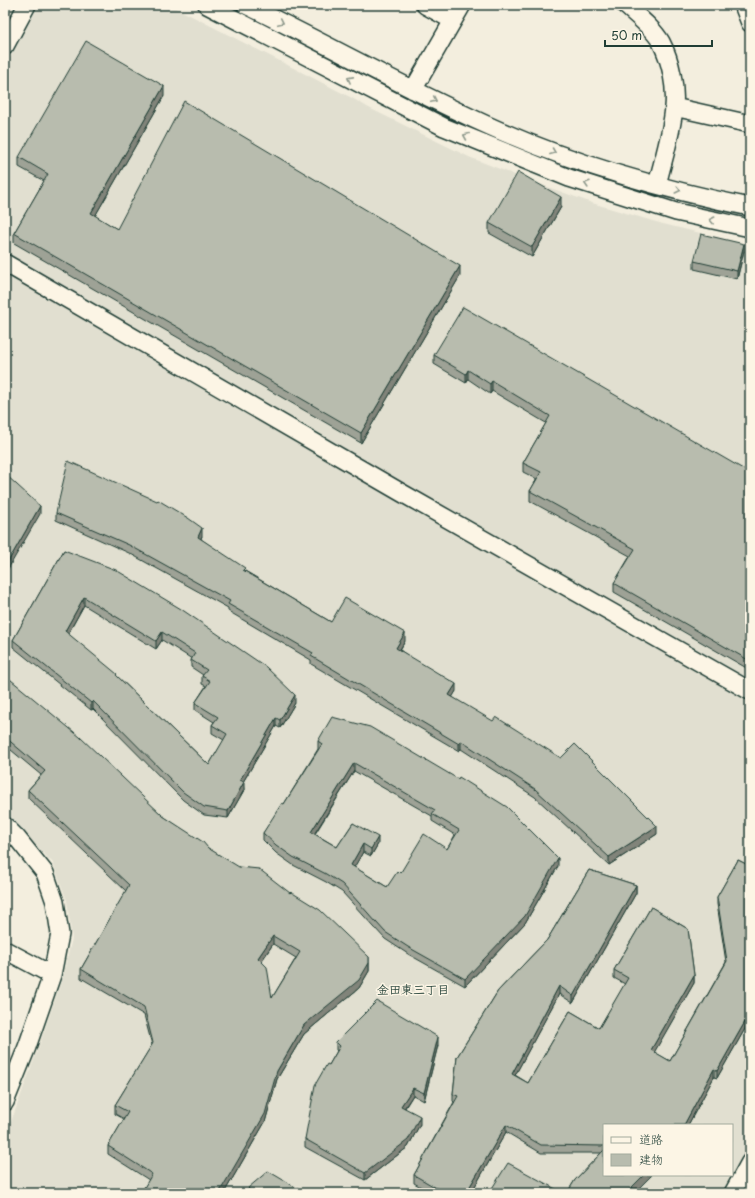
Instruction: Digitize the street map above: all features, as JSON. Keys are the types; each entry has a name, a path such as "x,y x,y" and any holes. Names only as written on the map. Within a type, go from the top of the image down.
{"street":[{"path":"5,46 27,5"},
{"path":"207,5 444,127 569,178 676,212 750,228"},
{"path":"246,5 300,31 412,90 489,126 569,158 657,185 750,207"},
{"path":"425,5 452,20"},
{"path":"412,90 462,5"},
{"path":"625,5 646,25 660,42 669,62 674,86 674,107 657,185"},
{"path":"743,5 750,23"},
{"path":"674,107 750,124"},
{"path":"5,263 407,496 750,691"},
{"path":"5,826 17,838 45,873 55,902 60,934 52,974 27,1047 5,1102"},
{"path":"5,950 52,974"},
{"path":"733,1193 750,1162"}],"shaded area":[{"path":"39,5 170,5 369,108 469,157 592,203 663,224 750,245 750,1145 724,1193 5,1193 5,1138 61,982 72,939 67,901 53,863 5,815 5,67"}],"building":[{"path":"86,41 164,86 91,213 117,229 184,101 460,266 361,433 14,233 48,174 19,157"},
{"path":"518,172 561,197 532,247 489,223"},
{"path":"701,234 744,244 737,271 694,261"},
{"path":"463,307 750,473 750,661 614,583 635,549 530,491 541,472 523,463 550,416 492,381 490,384 468,370 466,374 434,355"},
{"path":"68,461 157,501 158,500 188,518 202,528 198,537 245,568 243,570 331,622 345,598 405,633 396,648 456,684 449,695 493,721 496,717 561,758 575,744 657,826 609,857 535,789 461,741 459,744 311,656 313,653 228,604 230,601 129,545 56,513"},
{"path":"5,474 40,506 5,567"},
{"path":"64,550 116,570 181,609 266,667 295,695 280,720 276,718 240,780 244,782 228,811 204,807 183,792 93,701 91,703 13,640","holes":["84,597 156,641 162,632 195,653 191,660 207,670 202,676 210,681 195,703 218,717 212,725 227,734 209,765 116,675 117,674 65,631"]},
{"path":"5,675 80,737 163,816 203,842 208,848 239,867 259,869 290,893 291,892 320,910 369,957 369,963 359,980 304,1025 277,1071 265,1114 219,1193 141,1193 152,1174 108,1146 128,1112 115,1105 153,1043 144,1007 81,969 129,885 28,790 45,771 5,737","holes":["273,936 300,952 272,998 267,967 258,958"]},
{"path":"332,717 370,727 458,779 459,777 507,807 558,858 525,916 465,979 408,947 385,932 342,884 293,857 276,845 263,833 282,803 284,804 322,744 318,741","holes":["354,763 435,810 432,814 459,830 447,849 424,834 401,872 397,872 387,887 351,865 363,844 371,849 378,837 353,823 337,847 311,832"]},
{"path":"738,860 750,866 750,1013 717,1071 714,1069 685,1124 603,1124 603,1146 541,1145 506,1125 466,1193 445,1193 414,1175 458,1096 453,1094 457,1057 498,991 547,940 589,870 636,885 573,996 559,986 512,1074 528,1083 570,1011 599,1028 628,978 614,970 651,907 688,929 694,975 651,1050 670,1061 727,961 717,897"},
{"path":"377,1001 438,1037 424,1093 413,1088 401,1106 420,1116 408,1140 365,1173 305,1139 315,1085 327,1064 329,1065 340,1046 336,1042"},
{"path":"603,1151 603,1176 643,1176 626,1193 567,1193 575,1180"},
{"path":"508,1163 563,1193 489,1193"},
{"path":"268,1171 305,1193 246,1193 249,1189 248,1188"}],"district":[{"name":"金田東三丁目","path":"413,990"}]}
